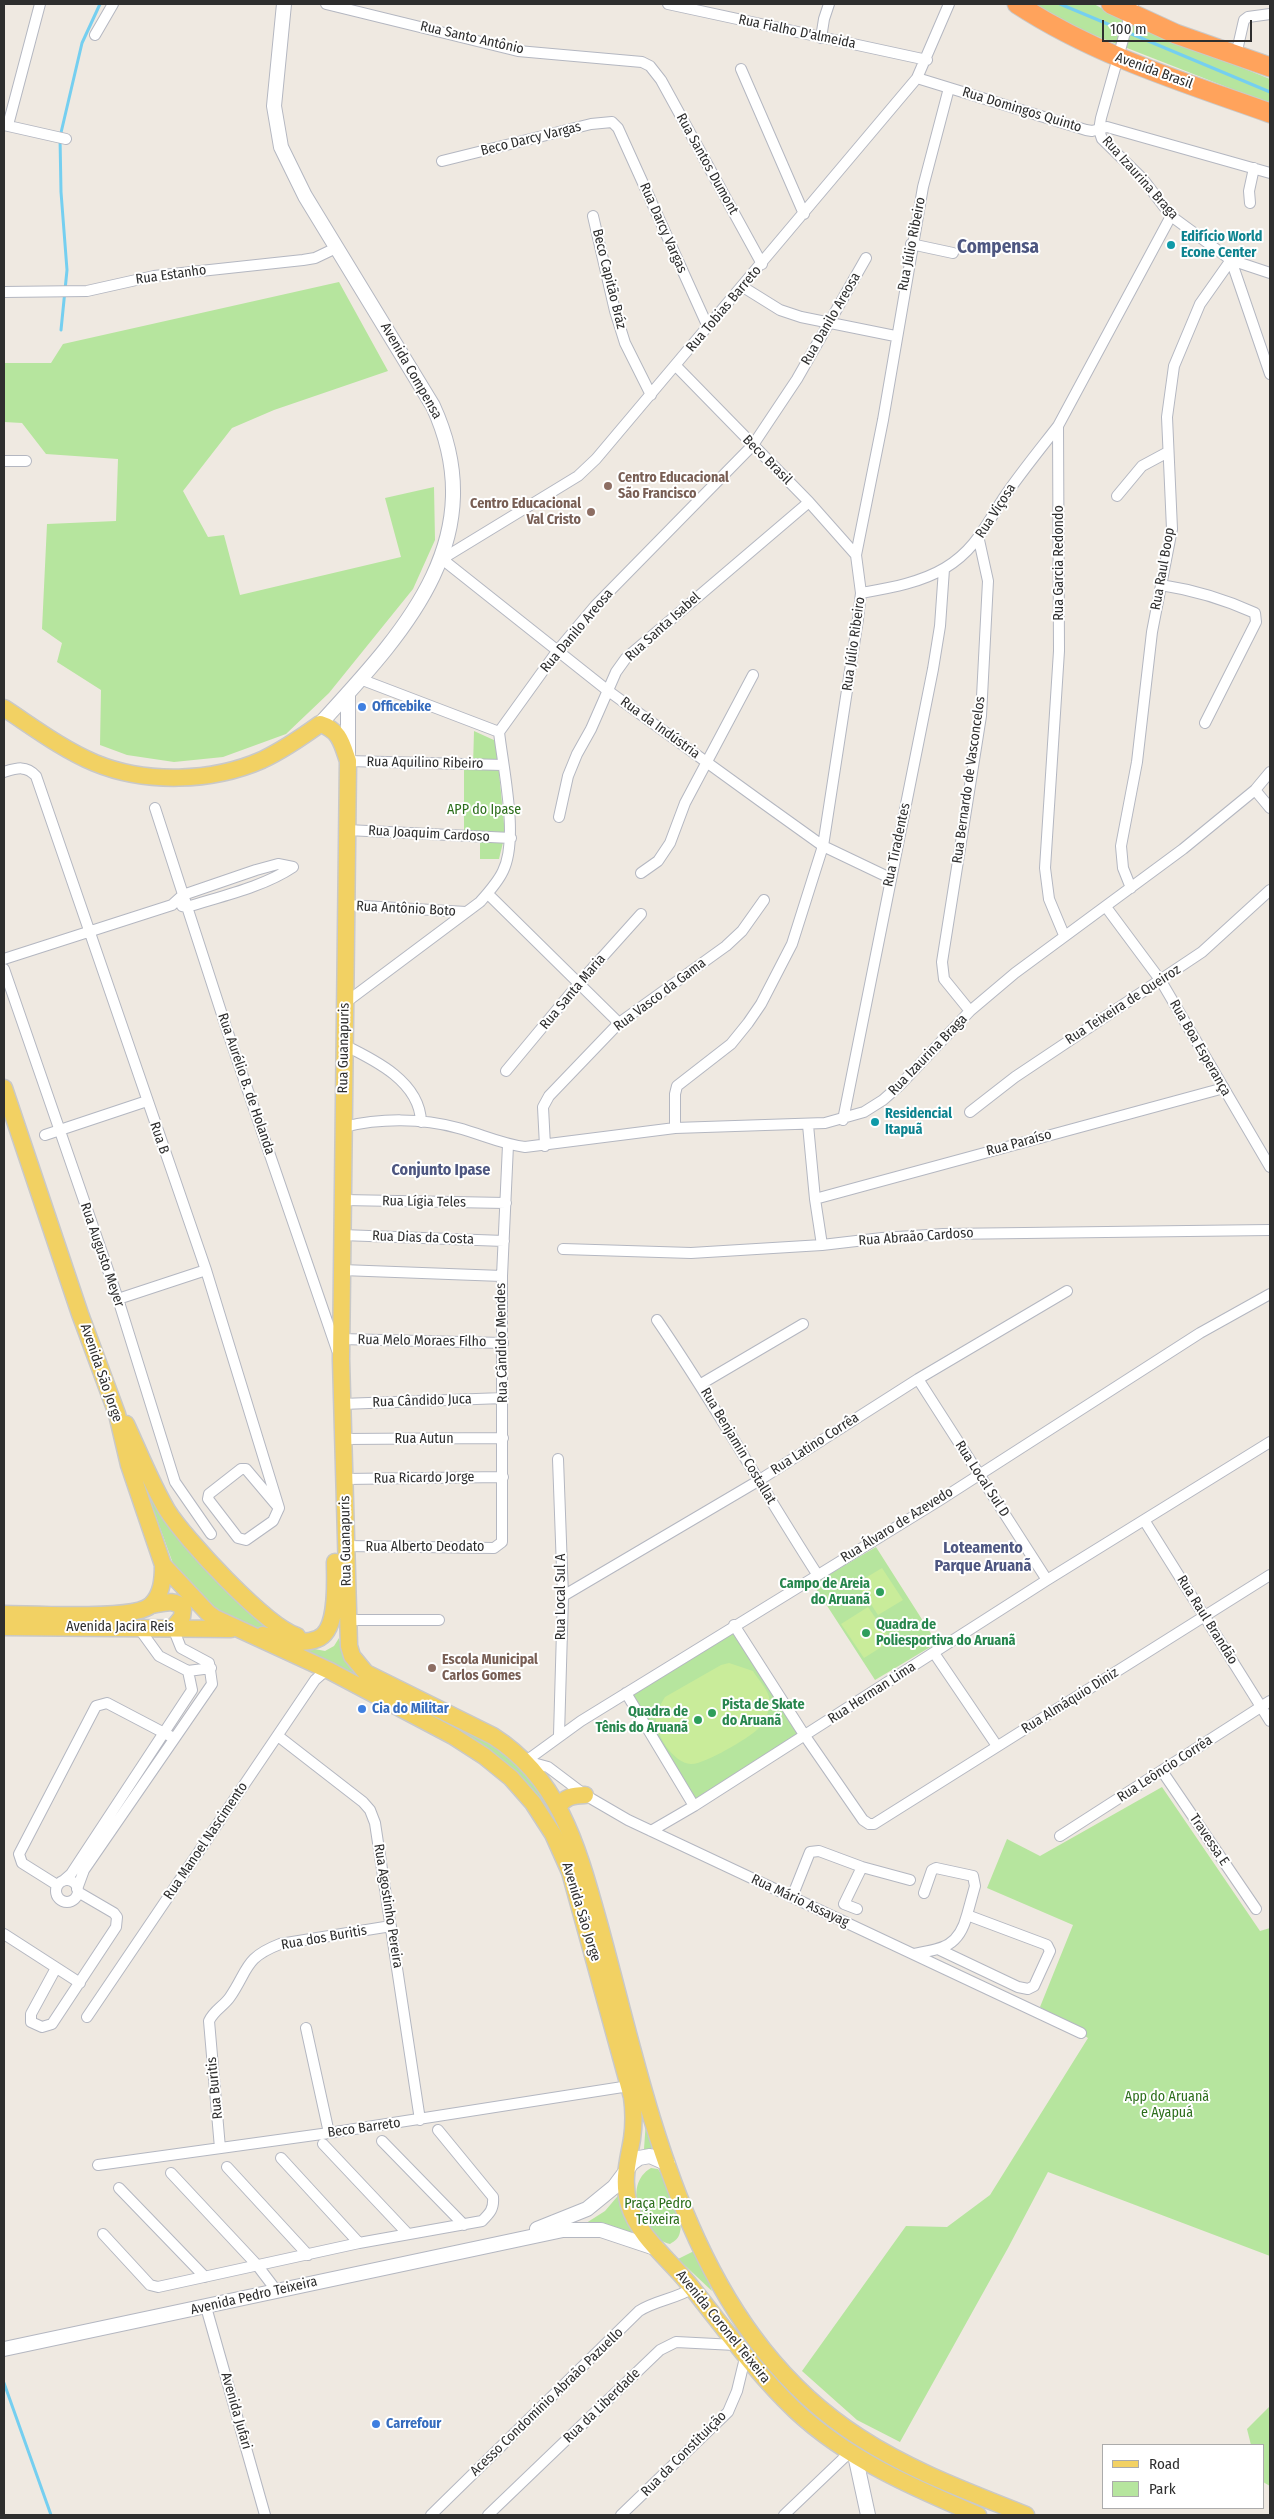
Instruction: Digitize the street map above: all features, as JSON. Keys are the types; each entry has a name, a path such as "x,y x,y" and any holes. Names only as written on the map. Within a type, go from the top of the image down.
{"highway":[{"name":"Avenida Brasil","path":"1017,4 1057,29 1119,50 1270,113"},
{"path":"1111,4 1176,34 1270,67"}],"main road":[{"name":"Avenida Compensa","path":"4,708 49,738 95,763 120,771 175,778 205,775 261,760 282,750 320,724"},
{"path":"320,724 330,727 339,735 348,761"},
{"name":"Rua Guanapuris","path":"348,761 341,1359 348,1620 352,1656 366,1673"},
{"name":"Avenida São Jorge","path":"4,1088 77,1305 108,1386 117,1414 129,1465 163,1565 208,1613 237,1630 330,1671 453,1736 484,1756 511,1778 534,1803 553,1834 573,1879 629,2086 634,2123 626,2166"},
{"path":"108,1386 167,1510 192,1542 261,1613 290,1634 310,1640"},
{"name":"Rua Guanapuris","path":"310,1640 318,1639 324,1634 330,1625 333,1613 338,1439 342,1404"},
{"name":"Avenida Jacira Reis","path":"4,1614 126,1614 151,1605 162,1584 163,1565"},
{"path":"151,1605 171,1602 180,1604 183,1610 182,1617 172,1628"},
{"name":"Avenida Jacira Reis","path":"4,1627 138,1627 237,1630"},
{"name":"Avenida São Jorge","path":"237,1630 296,1641 310,1640"},
{"name":"Avenida São Jorge","path":"366,1673 493,1736 526,1761 544,1783 568,1827 583,1871 643,2086 668,2164"},
{"path":"558,1807 563,1800 585,1795"},
{"name":"Avenida Coronel Teixeira","path":"668,2164 697,2243 719,2286 748,2331 798,2387 823,2410 879,2450 915,2469 1026,2515"},
{"name":"Avenida Coronel Teixeira","path":"626,2166 626,2193 633,2218 644,2235 689,2284 745,2358 796,2411 853,2454 913,2487 978,2515"}],"street":[{"path":"40,4 6,125 66,139"},
{"path":"95,35 113,4"},
{"name":"Avenida Compensa","path":"284,4 274,87 276,128 290,170 433,406 449,450 453,484 450,524 442,559 415,610 348,693 320,724"},
{"name":"Rua Santo Antônio","path":"326,4 518,51 642,62 650,66"},
{"name":"Rua Fialho D'almeida","path":"668,4 927,60"},
{"path":"821,38 828,4"},
{"name":"Rua Tobias Barreto","path":"442,559 578,476 596,459 743,287 917,78 927,60 949,4"},
{"name":"Rua Izaurina Braga","path":"1130,14 1099,130 1102,139 1143,179 1171,216 1231,260 1270,274"},
{"path":"1236,55 1242,26 1248,16 1270,14"},
{"name":"Rua Santos Dumont","path":"650,66 662,80 762,264"},
{"path":"741,69 804,214"},
{"name":"Rua Domingos Quinto","path":"917,78 1086,130 1099,130 1107,127 1270,173"},
{"name":"Rua Júlio Ribeiro","path":"676,1128 675,1094 677,1086 731,1044 761,1004 792,944 823,846 861,593 856,555 882,420 922,187 949,88"},
{"name":"Beco Darcy Vargas","path":"442,161 591,124 612,122 618,128"},
{"name":"Rua Darcy Vargas","path":"618,128 708,328"},
{"path":"1250,203 1249,191 1254,168"},
{"name":"Beco Capitão Bráz","path":"593,216 615,311 628,349 651,395"},
{"name":"Rua Garcia Redondo","path":"1064,934 1049,898 1044,868 1060,651 1058,426 1171,216"},
{"path":"912,244 954,253"},
{"name":"Rua Estanho","path":"4,292 86,290 154,276 315,258 336,248"},
{"name":"Rua Danilo Areosa","path":"499,732 558,650 595,606 752,445 780,406 866,258"},
{"path":"1231,260 1270,374"},
{"name":"Rua Raul Boop","path":"1131,888 1123,868 1121,846 1137,762 1152,632 1172,529 1167,417 1174,366 1200,304 1231,260"},
{"path":"743,287 780,310 801,318 895,336"},
{"name":"Beco Brasil","path":"676,366 809,502 856,555"},
{"name":"Rua Viçosa","path":"861,593 893,588 944,569 978,540 1006,495 1058,426"},
{"path":"1116,496 1142,466 1168,452"},
{"path":"4,461 26,461"},
{"name":"Rua Santa Isabel","path":"559,818 568,776 576,754 591,729 616,672 638,646 809,502"},
{"name":"Rua Bernardo de Vasconcelos","path":"970,1011 944,979 942,962 981,716 988,581 978,540"},
{"name":"Rua da Indústria","path":"442,559 607,690 823,846 890,878"},
{"name":"Rua Tiradentes","path":"843,1120 933,669 940,626 944,569"},
{"path":"1161,585 1197,591 1229,602 1254,613 1256,616 1256,622 1205,723"},
{"path":"641,873 658,861 670,843 685,803 753,675"},
{"path":"345,1003 488,894 504,870 511,838 499,732 360,678"},
{"name":"Rua Guanapuris","path":"348,693 348,761"},
{"name":"Rua Aquilino Ribeiro","path":"348,761 503,765"},
{"name":"Rua B","path":"4,772 23,767 31,770 36,776 206,1270 279,1508"},
{"name":"Rua Izaurina Braga","path":"344,1127 374,1121 420,1122 457,1128 508,1145 545,1146 676,1128 808,1125 843,1120 864,1112 883,1100 970,1011 1015,973 1064,934 1106,907 1183,850 1255,790 1270,772"},
{"path":"1255,790 1270,808"},
{"name":"Rua Aurélio B. de Holanda","path":"155,808 341,1359"},
{"name":"Rua Joaquim Cardoso","path":"347,830 511,838"},
{"path":"4,959 172,905 187,907 267,880 293,867 278,864 183,894 172,905"},
{"name":"Rua Teixeira de Queiroz","path":"970,1112 1015,1077 1202,952 1270,890"},
{"path":"488,894 619,1022"},
{"name":"Rua Vasco da Gama","path":"545,1146 545,1101 619,1022 726,946 742,931 764,900"},
{"name":"Rua Antônio Boto","path":"346,905 466,912"},
{"name":"Rua Boa Esperança","path":"1106,907 1161,981 1224,1088 1252,1140 1270,1167"},
{"name":"Rua Santa Maria","path":"506,1072 580,982 641,914"},
{"name":"Rua Augusto Meyer","path":"4,969 58,1130 118,1299 175,1482 211,1534"},
{"path":"344,1045 376,1060 402,1082 418,1106 420,1122"},
{"name":"Rua Paraíso","path":"815,1198 1224,1088"},
{"path":"45,1135 147,1101"},
{"path":"808,1125 815,1198 822,1245"},
{"name":"Rua Cândido Mendes","path":"502,1542 502,1276 508,1145"},
{"name":"Rua Lígia Teles","path":"343,1200 506,1203"},
{"name":"Rua Abraão Cardoso","path":"563,1249 691,1253 822,1245 942,1234 1270,1230"},
{"name":"Rua Dias da Costa","path":"342,1235 504,1241"},
{"path":"118,1299 206,1270"},
{"path":"342,1270 502,1276"},
{"name":"Rua Latino Corrêa","path":"563,1596 758,1480 918,1378 1067,1291"},
{"name":"Rua Álvaro de Azevedo","path":"526,1761 559,1735 734,1625 978,1474 1200,1333 1270,1294"},
{"name":"Rua Benjamin Costallat","path":"657,1320 701,1384 817,1574"},
{"path":"701,1384 803,1324"},
{"name":"Rua Melo Moraes Filho","path":"341,1339 503,1343"},
{"name":"Rua Local Sul D","path":"918,1378 1048,1580"},
{"name":"Rua Cândido Juca","path":"342,1404 503,1398"},
{"name":"Rua Autun","path":"344,1439 503,1438"},
{"name":"Rua Herman Lima","path":"651,1831 694,1806 1048,1580 1270,1442"},
{"name":"Rua Local Sul A","path":"558,1459 563,1596 559,1735"},
{"path":"246,1469 279,1508 273,1521 246,1540 238,1538 208,1499 209,1494 241,1470 246,1469"},
{"name":"Rua Ricardo Jorge","path":"345,1480 503,1477"},
{"name":"Rua Raul Brandão","path":"1144,1520 1205,1616 1266,1704 1270,1721"},
{"name":"Rua Alberto Deodato","path":"345,1546 494,1548 502,1542"},
{"name":"Rua Almáquio Diniz","path":"805,1736 863,1820 869,1824 874,1824 1270,1575"},
{"path":"348,1620 438,1620"},
{"path":"734,1625 805,1736"},
{"path":"138,1627 151,1648 159,1656 188,1671 211,1668"},
{"path":"172,1628 181,1648 205,1660 211,1668 212,1684 84,1870 78,1891 72,1901 64,1902 56,1895 60,1883 71,1874 192,1690 188,1671"},
{"path":"934,1653 997,1746"},
{"name":"Rua Manoel Nascimento","path":"87,2018 319,1675 330,1671"},
{"path":"626,1693 694,1806"},
{"path":"56,1968 30,2014 31,2022 42,2027 52,2024 118,1922 114,1913 78,1891 74,1882 60,1883 22,1863 19,1854 96,1706 106,1703 175,1739"},
{"name":"Rua Leôncio Corrêa","path":"1060,1836 1266,1704"},
{"name":"Rua Agostinho Pereira","path":"278,1736 363,1802 370,1810 377,1831 420,2120"},
{"name":"Rua Mário Assayag","path":"526,1761 548,1767 608,1810 1081,2033"},
{"name":"Travessa E","path":"1162,1771 1256,1909"},
{"path":"792,1897 810,1852 819,1850 862,1867 910,1880"},
{"path":"857,1909 844,1904 862,1867"},
{"path":"913,1954 940,1950 954,1942 967,1915 975,1886 973,1876 936,1868 932,1870 924,1893"},
{"path":"940,1950 1018,1987 1028,1989 1034,1986 1049,1956 1049,1948 1006,1928 967,1915"},
{"name":"Rua dos Buritis","path":"209,2028 212,2015 231,1995 245,1969 265,1950 280,1944 392,1926"},
{"path":"4,1934 80,1983"},
{"name":"Rua Buritis","path":"209,2028 220,2148"},
{"path":"306,2028 329,2133"},
{"name":"Beco Barreto","path":"98,2165 420,2120 629,2086"},
{"path":"103,2234 150,2285 164,2287 359,2243 482,2221 491,2213 494,2205 493,2197 438,2130"},
{"path":"382,2141 464,2225"},
{"path":"324,2144 408,2233"},
{"name":"Avenida Pedro Teixeira","path":"503,2242 587,2209 614,2187 626,2166 639,2158 650,2156 668,2164"},
{"path":"281,2158 359,2243"},
{"path":"227,2166 308,2255"},
{"path":"171,2173 257,2265 276,2290"},
{"path":"119,2188 205,2277"},
{"name":"Avenida Pedro Teixeira","path":"4,2349 563,2230 581,2229 617,2234 659,2250"},
{"name":"Acesso Condomínio Abraão Pazuello","path":"431,2515 639,2311 650,2304 669,2298 689,2284"},
{"name":"Avenida Jufari","path":"206,2307 265,2515"},
{"name":"Rua da Liberdade","path":"488,2515 660,2350 676,2342 735,2344"},
{"name":"Rua da Constituição","path":"621,2515 728,2412 737,2391 745,2358"},
{"path":"784,2515 853,2454 868,2515"}],"green space":[{"path":"1035,4 1094,4 1123,20 1270,79 1270,104 1081,30"},
{"path":"339,282 388,371 274,410 232,428 183,491 208,537 224,535 240,595 401,557 385,498 434,487 435,540 413,589 329,693 286,734 223,757 174,762 127,755 100,745 101,690 57,662 62,643 42,629 47,524 116,521 118,459 46,454 22,423 4,422 4,363 51,363 63,344"},
{"name":"APP do Ipase","path":"474,731 496,741 505,834 499,859 480,859 480,835 464,833 464,770 473,766"},
{"path":"131,1448 167,1518 290,1636 243,1627 212,1608 175,1569"},
{"path":"876,1547 937,1643 875,1680 813,1584"},
{"name":"Campo de Areia do Aruanã","path":"882,1568 903,1600 878,1615 857,1583"},
{"name":"Quadra de Poliesportiva do Aruanã","path":"868,1607 891,1641 864,1658 841,1624"},
{"path":"732,1632 799,1734 695,1799 631,1694"},
{"path":"339,1638 343,1655 356,1673 475,1733 511,1758 550,1803 574,1861 518,1777 273,1641 325,1651 334,1646"},
{"name":"Pista de Skate do Aruanã","path":"729,1663 753,1671 764,1687 769,1697 769,1710 766,1718 753,1733 726,1750 697,1763 684,1762 678,1759 666,1747 662,1739 656,1725 659,1707 665,1697 721,1665"},
{"name":"App do Aruanã e Ayapuá","path":"1162,1787 1260,1931 1270,1928 1270,2256 1048,2172 900,2442 857,2420 802,2371 906,2226 947,2227 990,2195 1088,2038 1040,2007 1073,1925 987,1888 1007,1839 1040,1856"},
{"path":"646,2120 656,2146 646,2150 644,2149"},
{"name":"Praça Pedro Teixeira","path":"651,2168 658,2169 670,2191 681,2226 676,2239 670,2244 651,2232 639,2210 636,2198 637,2186 642,2176"},
{"name":"Praça Pedro Teixeira","path":"622,2191 634,2233 611,2226 583,2225 605,2211"},
{"name":"Praça Pedro Teixeira","path":"696,2250 712,2291 678,2259"},
{"path":"1270,2406 1270,2486 1264,2483 1264,2444 1251,2444 1247,2429"}],"waterway":[{"path":"61,330 67,270 61,192 60,137 82,43 100,4"},
{"path":"1060,4 1270,92"},
{"path":"4,2383 51,2515"}],"place":[{"name":"Edifício World Econe Center","path":"1171,245"},
{"name":"Centro Educacional São Francisco","path":"608,486"},
{"name":"Centro Educacional Val Cristo","path":"591,512"},
{"name":"Officebike","path":"362,707"},
{"name":"Residencial Itapuã","path":"875,1122"},
{"name":"Campo de Areia do Aruanã","path":"880,1592"},
{"name":"Quadra de Poliesportiva do Aruanã","path":"866,1633"},
{"name":"Escola Municipal Carlos Gomes","path":"432,1668"},
{"name":"Cia do Militar","path":"362,1709"},
{"name":"Pista de Skate do Aruanã","path":"712,1713"},
{"name":"Quadra de Tênis do Aruanã","path":"698,1720"},
{"name":"Carrefour","path":"376,2424"}],"district":[{"name":"Compensa","path":"998,248"},
{"name":"Conjunto Ipase","path":"441,1171"},
{"name":"Loteamento Parque Aruanã","path":"983,1558"}]}
